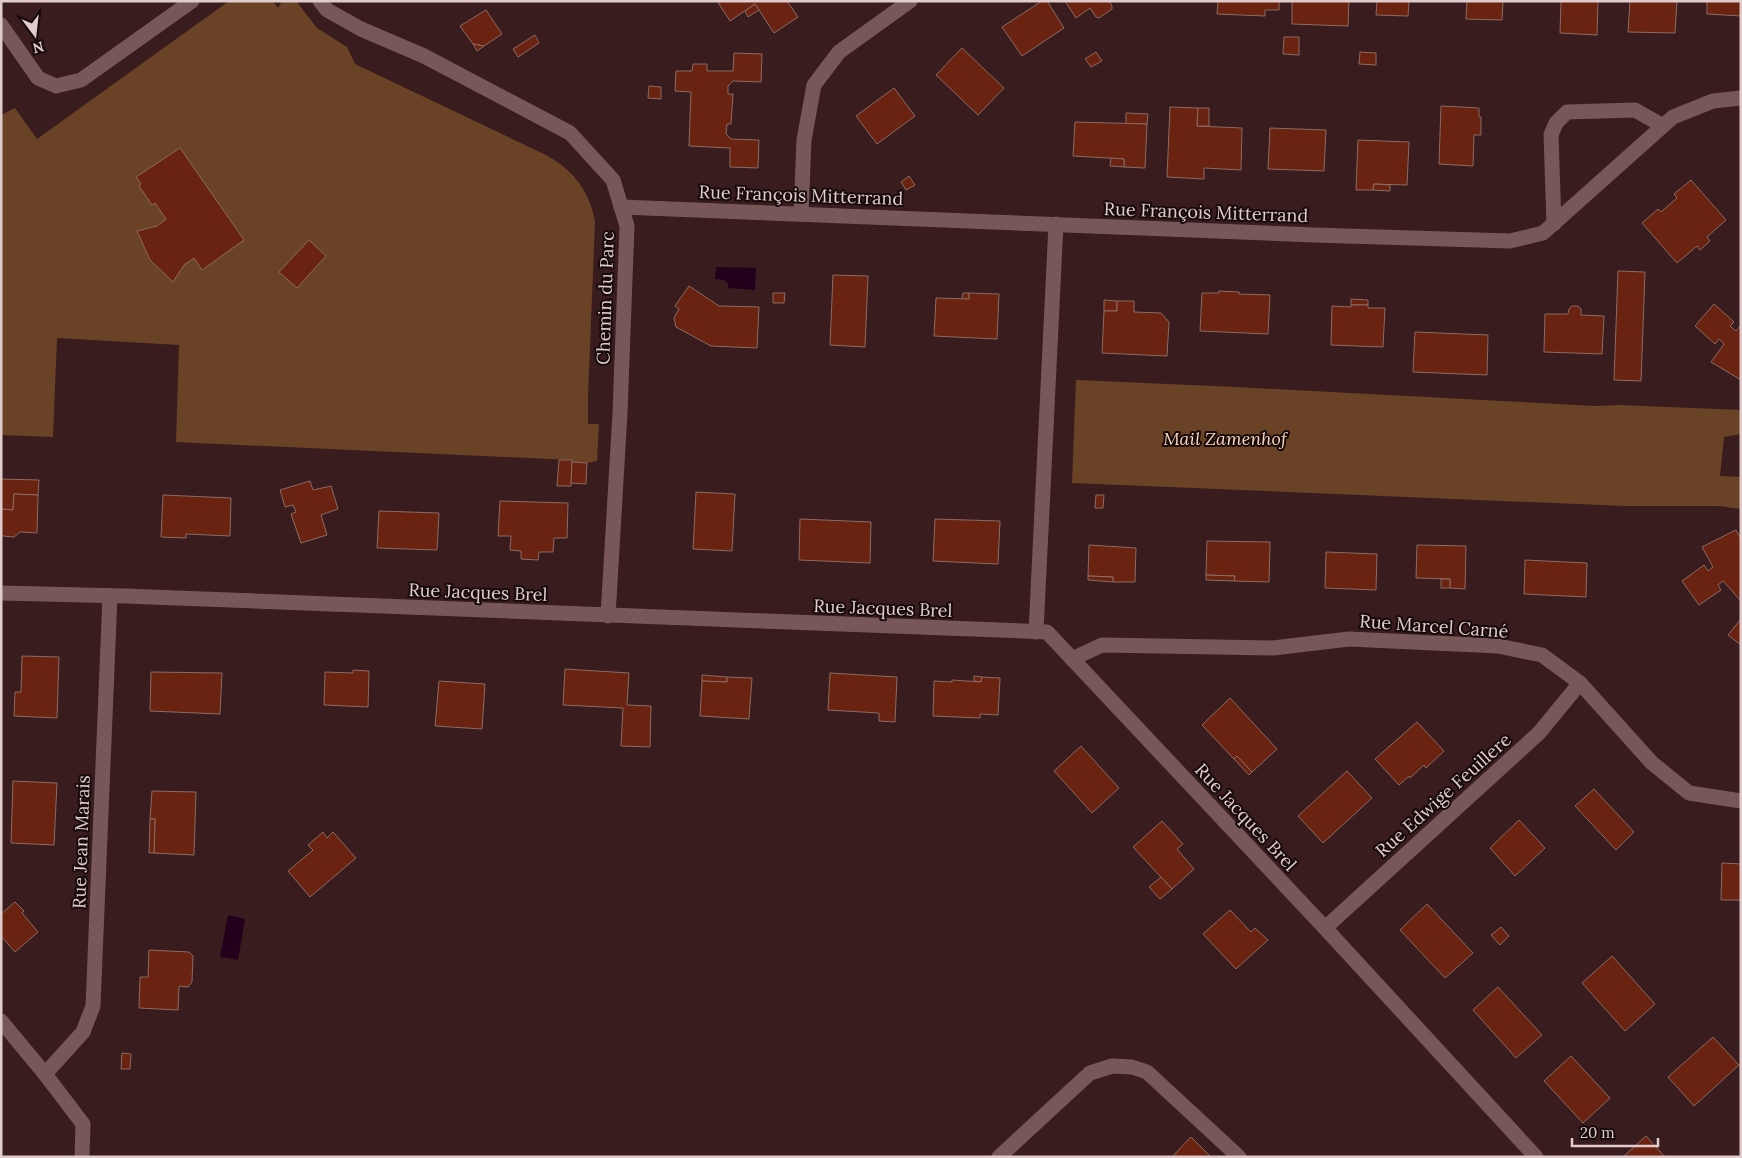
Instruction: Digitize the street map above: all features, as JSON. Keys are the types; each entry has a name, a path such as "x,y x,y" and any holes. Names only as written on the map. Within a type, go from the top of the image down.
{"street":[{"path":"1,25 38,78 56,86 81,80 192,1"},
{"name":"Chemin du Parc","path":"320,1 327,10 361,29 424,56 570,133 613,180 627,226 620,413 608,616"},
{"path":"801,214 804,140 814,85 839,52 910,1"},
{"name":"Rue François Mitterrand","path":"621,207 1510,241 1543,233 1673,117 1713,102 1741,98"},
{"path":"1554,224 1551,135 1556,123 1567,112 1635,110 1663,126"},
{"path":"1036,632 1056,224"},
{"name":"Rue Jacques Brel","path":"1,593 1047,632 1325,928 1536,1157"},
{"name":"Rue Jean Marais","path":"45,1074 83,1032 93,1006 110,596"},
{"name":"Rue Marcel Carné","path":"1072,659 1102,645 1273,648 1349,639 1498,646 1542,655 1580,683 1652,763 1689,793 1741,802"},
{"name":"Rue Edwige Feuillere","path":"1325,928 1539,733 1580,683"},
{"path":"1,1021 83,1124 82,1157"},
{"path":"999,1157 1090,1073 1112,1066 1132,1067 1147,1072 1239,1157"}],"green space":[{"path":"229,1 273,1 278,8 282,1 296,1 317,28 347,47 355,64 546,155 564,167 579,182 593,211 595,222 588,424 599,424 597,461 587,463 572,462 572,460 176,442 179,345 57,338 53,437 1,435 1,115 15,108 37,139"},
{"name":"Mail Zamenhof","path":"1076,380 1595,406 1619,405 1741,410 1741,434 1724,437 1720,476 1741,477 1741,509 1718,506 1625,506 1072,483"}],"shaded area":[{"path":"716,267 756,268 755,290 728,288 725,280 715,279"},
{"path":"228,915 245,919 238,960 220,957"}],"building":[{"path":"717,1 787,1 798,17 774,33 755,4 730,21"},
{"path":"1042,1 1047,1 1064,28 1022,56 1002,27"},
{"path":"1065,1 1109,1 1112,9 1099,18 1096,17 1090,8 1076,18"},
{"path":"1218,1 1279,1 1279,10 1265,10 1265,16 1217,14"},
{"path":"1292,1 1349,1 1348,26 1292,24"},
{"path":"1377,1 1409,1 1408,16 1376,15"},
{"path":"1467,1 1503,1 1502,20 1466,19"},
{"path":"1561,1 1598,1 1597,35 1560,33"},
{"path":"1630,1 1677,1 1675,33 1628,32"},
{"path":"1707,1 1741,1 1741,16 1707,14"},
{"path":"755,4 759,10 748,17 745,11"},
{"path":"486,10 502,34 484,46 473,44 460,26"},
{"path":"535,35 539,43 518,57 513,49"},
{"path":"1284,37 1299,37 1299,55 1283,54"},
{"path":"473,44 484,46 477,51"},
{"path":"962,48 1004,88 978,115 936,75"},
{"path":"1096,52 1102,61 1091,67 1085,59"},
{"path":"1360,52 1376,53 1376,65 1359,64"},
{"path":"734,53 762,54 761,82 733,81 728,86 728,94 733,94 731,124 727,124 726,134 731,139 759,140 758,168 730,167 730,148 689,146 691,92 675,91 676,71 692,71 693,64 707,64 707,71 733,71"},
{"path":"649,86 661,87 661,99 648,98"},
{"path":"894,88 915,116 877,144 856,116"},
{"path":"1441,106 1479,108 1481,135 1474,135 1473,166 1439,164"},
{"path":"1170,107 1198,108 1197,126 1242,128 1241,170 1204,168 1204,179 1167,177"},
{"path":"1198,108 1209,108 1209,126 1197,126"},
{"path":"1126,113 1148,114 1147,124 1126,124"},
{"path":"1075,122 1147,124 1145,168 1124,167 1124,159 1073,156"},
{"path":"1270,128 1326,130 1324,171 1268,169"},
{"path":"1358,140 1409,142 1407,185 1374,184 1373,190 1356,190"},
{"path":"180,148 244,240 202,270 194,258 184,265 173,282 150,260 137,231 157,226 166,219 155,203 152,205 139,186 141,184 136,177"},
{"path":"1111,158 1124,159 1124,167 1110,166"},
{"path":"909,176 915,185 906,190 901,182"},
{"path":"1691,180 1726,220 1707,237 1710,241 1700,250 1697,246 1677,263 1642,223 1658,209 1661,212 1677,198 1674,194"},
{"path":"1374,184 1390,185 1390,191 1373,190"},
{"path":"309,240 326,256 297,288 279,272"},
{"path":"1618,271 1645,272 1641,381 1614,380"},
{"path":"833,275 868,276 865,347 830,345"},
{"path":"689,286 719,306 759,307 757,348 711,346 676,327 674,318 679,309 675,306"},
{"path":"1219,291 1270,295 1268,334 1200,331 1202,293 1219,293"},
{"path":"773,293 785,293 784,303 773,303"},
{"path":"963,293 969,293 969,299 962,299"},
{"path":"969,293 999,294 997,339 934,336 936,298 969,299"},
{"path":"1351,299 1368,300 1368,305 1351,305"},
{"path":"1104,300 1117,301 1117,311 1104,311"},
{"path":"1117,301 1134,301 1134,312 1161,313 1169,322 1167,356 1102,353 1104,311 1117,311"},
{"path":"1714,304 1734,322 1730,326 1736,331 1741,325 1741,380 1711,362 1724,344 1719,339 1715,344 1695,326"},
{"path":"1351,305 1385,308 1383,347 1331,345 1332,306 1351,307"},
{"path":"1572,306 1578,306 1581,309 1581,315 1604,316 1602,354 1544,352 1545,314 1568,314"},
{"path":"1415,332 1488,335 1487,375 1413,372"},
{"path":"559,460 572,460 571,486 557,486"},
{"path":"572,462 587,463 586,484 571,483"},
{"path":"1,479 39,480 38,495 14,494 13,510 1,509"},
{"path":"310,481 313,490 331,486 338,509 321,515 327,535 301,543 291,514 296,512 293,505 285,507 280,490"},
{"path":"696,492 735,494 732,551 693,549"},
{"path":"14,494 38,495 37,533 20,532 14,537 1,534 1,509 13,510"},
{"path":"163,495 231,498 230,536 186,534 186,538 161,537"},
{"path":"1096,495 1104,495 1103,508 1095,508"},
{"path":"500,501 568,503 567,538 554,538 553,552 539,552 538,560 521,559 521,551 510,550 511,536 498,536"},
{"path":"379,511 439,513 437,550 377,548"},
{"path":"800,519 871,522 870,563 799,560"},
{"path":"935,519 1000,521 998,564 933,561"},
{"path":"1736,530 1741,539 1741,601 1723,581 1718,585 1721,590 1699,605 1682,581 1704,565 1708,571 1713,567 1702,547"},
{"path":"1207,541 1270,542 1269,582 1234,581 1235,576 1206,575"},
{"path":"1089,545 1136,548 1135,582 1113,582 1113,577 1088,576"},
{"path":"1417,545 1466,546 1465,589 1450,588 1450,579 1416,578"},
{"path":"1326,552 1377,554 1376,590 1325,588"},
{"path":"1525,560 1587,563 1586,597 1524,594"},
{"path":"1206,575 1235,576 1234,581 1206,580"},
{"path":"1088,576 1113,577 1113,582 1088,580"},
{"path":"1441,579 1450,579 1450,588 1441,588"},
{"path":"1741,619 1741,645 1728,635"},
{"path":"22,656 59,657 57,718 14,716 15,692 21,692"},
{"path":"565,669 629,673 627,705 651,706 650,747 621,746 623,708 563,705"},
{"path":"353,670 369,671 368,707 324,705 325,672 353,673"},
{"path":"151,672 222,673 220,714 150,711"},
{"path":"830,673 897,677 895,722 879,721 879,713 828,710"},
{"path":"702,675 727,677 727,682 702,681"},
{"path":"974,676 982,677 981,682 974,681"},
{"path":"727,677 752,678 749,719 700,716 702,681 727,682"},
{"path":"982,677 1000,678 998,715 980,714 980,718 933,716 934,681 981,682"},
{"path":"439,681 485,684 482,729 435,726"},
{"path":"1230,698 1277,749 1252,772 1237,756 1234,759 1202,725"},
{"path":"1417,722 1444,751 1426,768 1424,765 1399,785 1375,759"},
{"path":"1081,746 1119,788 1092,813 1054,771"},
{"path":"1237,756 1252,772 1249,775 1234,759"},
{"path":"1347,771 1372,798 1323,843 1298,816"},
{"path":"13,781 57,783 54,845 11,843"},
{"path":"1594,789 1634,832 1616,850 1575,806"},
{"path":"152,791 196,792 194,855 154,853 155,819 150,819"},
{"path":"150,819 155,819 154,853 149,853"},
{"path":"1519,820 1545,848 1515,876 1490,848"},
{"path":"1162,821 1183,844 1177,849 1194,869 1172,889 1133,847"},
{"path":"323,832 327,838 333,832 356,858 310,897 288,871 313,850 308,845"},
{"path":"1722,863 1741,864 1741,900 1721,900"},
{"path":"1161,877 1172,889 1160,899 1149,887"},
{"path":"15,902 24,911 22,913 38,932 15,952 1,936 1,914"},
{"path":"1427,904 1473,953 1445,978 1400,930"},
{"path":"1230,910 1251,932 1255,928 1268,940 1236,969 1203,934"},
{"path":"1501,927 1509,936 1500,945 1491,935"},
{"path":"149,950 189,952 193,956 192,982 188,987 179,986 178,1010 139,1008 140,977 148,977"},
{"path":"1612,956 1655,1004 1625,1031 1582,983"},
{"path":"1498,987 1542,1035 1516,1058 1473,1010"},
{"path":"1713,1037 1739,1065 1694,1106 1668,1077"},
{"path":"122,1053 131,1054 130,1069 121,1069"},
{"path":"1571,1056 1610,1098 1583,1123 1544,1081"},
{"path":"1646,1136 1665,1157 1623,1157"},
{"path":"1191,1137 1211,1157 1172,1157"}]}
